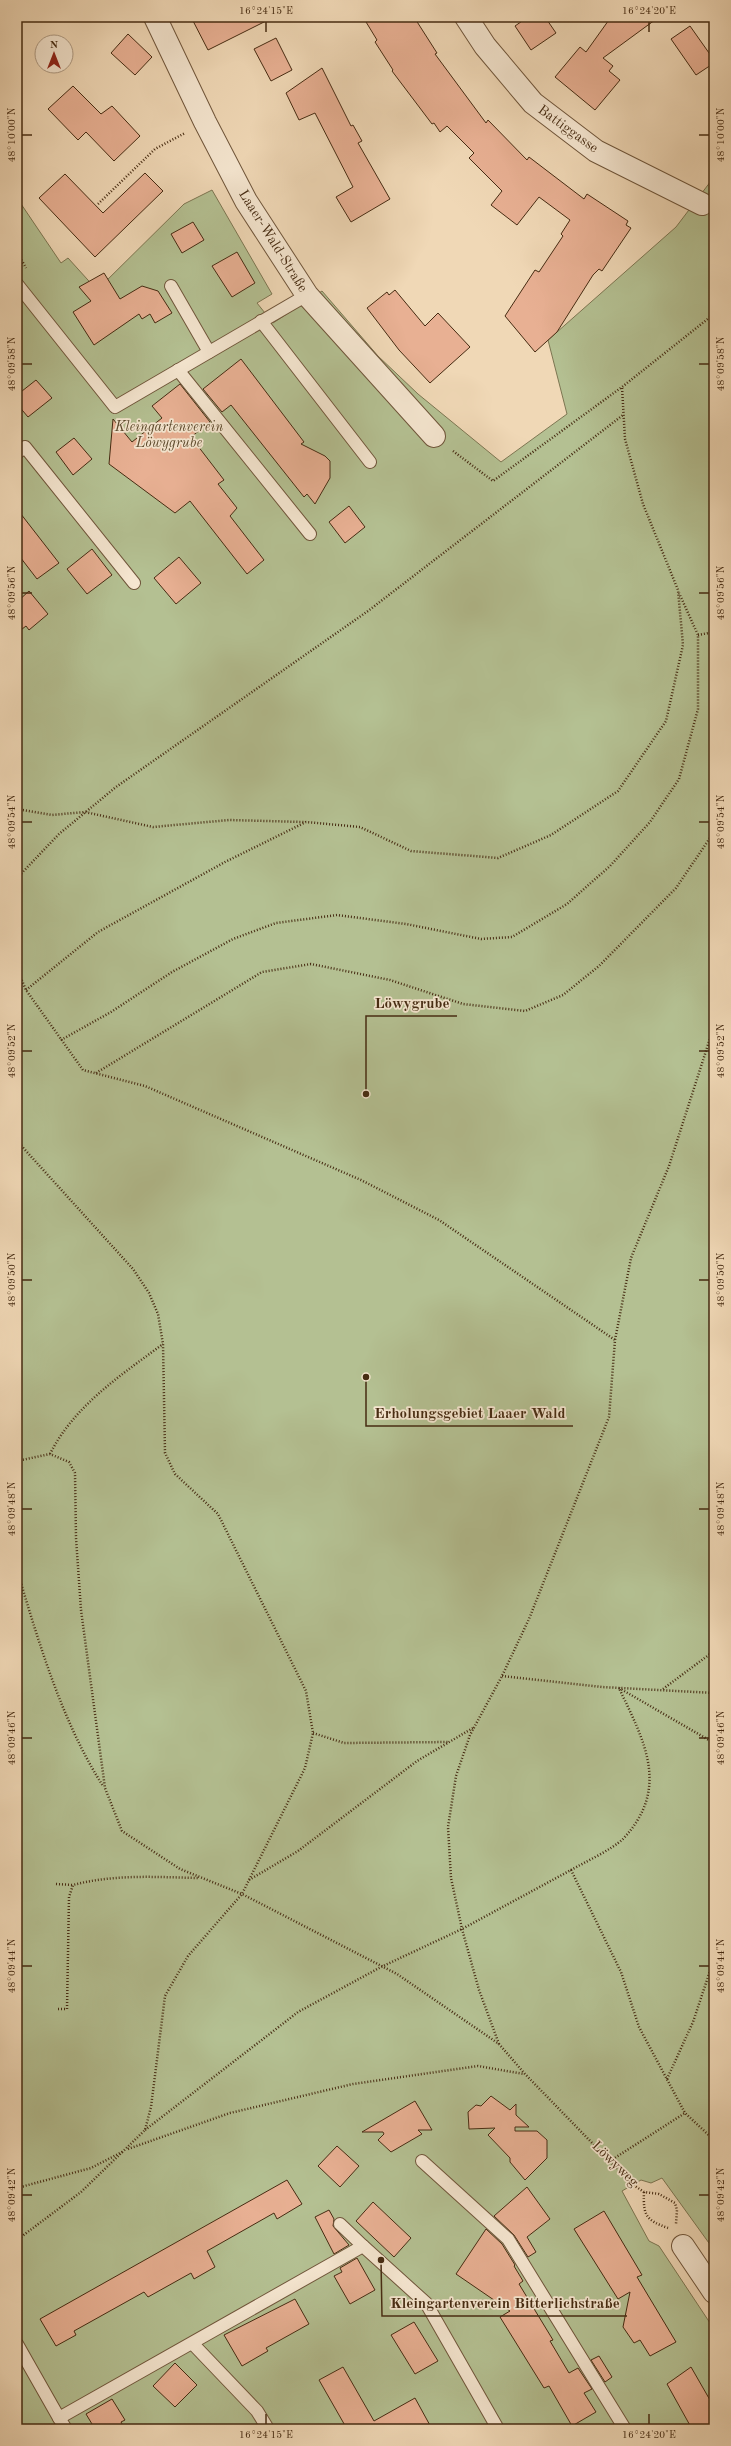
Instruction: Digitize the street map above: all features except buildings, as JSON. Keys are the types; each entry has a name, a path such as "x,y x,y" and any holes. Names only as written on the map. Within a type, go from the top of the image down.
{"street":[{"name":"Laaer-Wald-Straße","path":"155,17 205,122 246,201 307,295 434,436"},
{"name":"Battiggasse","path":"466,17 485,46 533,104 596,151 702,204"},
{"path":"679,2238 714,2292"}],"lane":[{"path":"17,284 115,407 307,295"},
{"path":"171,286 209,352"},
{"path":"261,321 370,462"},
{"path":"178,370 310,534"},
{"path":"17,453 25,447 134,583"},
{"path":"422,2161 508,2239 625,2429"},
{"path":"340,2224 426,2303 498,2429"},
{"path":"60,2418 193,2344 363,2246"},
{"path":"17,2344 66,2429"},
{"path":"193,2344 257,2411 268,2429"}],"path":[{"path":"98,204 155,149 205,122"},
{"path":"434,436 493,481 622,386 714,314"},
{"path":"61,1040 111,1012 172,972 233,939 276,923 337,915 406,924 481,939 512,937 567,904 610,866 650,822 679,779 698,709 698,635 643,504 624,439 622,386"},
{"path":"17,878 60,834 116,787 368,611 623,415"},
{"path":"17,809 52,815 85,812 153,827 229,820 306,822 360,827 412,851 498,858 551,835 618,791 666,722 683,645 678,590"},
{"path":"698,635 714,632"},
{"path":"26,990 98,932 225,862 306,822"},
{"path":"96,1073 262,972 304,965 311,964 390,980 463,1004 525,1011 563,995 599,966 676,888 714,832"},
{"path":"17,969 26,990 83,1070 145,1086 380,1190 439,1220 615,1340"},
{"path":"499,2044 479,1990 462,1929 451,1878 448,1827 456,1776 474,1728 502,1676 529,1619 609,1417 615,1340 631,1258 669,1166 714,1026"},
{"path":"17,1141 133,1270 149,1293 158,1314 163,1344 164,1453 175,1474 218,1514 306,1691 313,1733 305,1768 242,1894 188,1956 165,1996 151,2108 145,2130"},
{"path":"50,1454 59,1437 71,1422 109,1384 163,1344"},
{"path":"17,1461 50,1454 69,1462 76,1473 76,1538 81,1610 105,1788"},
{"path":"17,1570 40,1642 64,1707 88,1762 105,1788 122,1831 159,1857 200,1878 242,1894 397,1974 499,2044"},
{"path":"663,1689 714,1651"},
{"path":"502,1676 619,1688 663,1689 714,1693"},
{"path":"619,1688 714,1743"},
{"path":"17,2240 81,2192 145,2130 298,2012 381,1967 462,1929 622,1840 642,1814 651,1778 645,1742 619,1688"},
{"path":"249,1880 298,1851 417,1761 474,1728"},
{"path":"313,1733 344,1743 449,1742"},
{"path":"570,1870 621,1972 639,2027 667,2080 685,2113 714,2140"},
{"path":"56,1884 73,1885 97,1878 143,1876 200,1878"},
{"path":"58,2009 68,2009 69,1897 73,1885"},
{"path":"667,2080 693,2022 714,1958"},
{"name":"Löwyweg","path":"499,2044 525,2074 632,2184 644,2192 659,2194 675,2203 679,2238"},
{"path":"17,2188 91,2168 126,2150 230,2113 353,2084 478,2066 525,2074"},
{"path":"610,2162 685,2113"},
{"path":"644,2192 643,2209 648,2218 655,2224 679,2238"}],"green space":[{"name":"Kleingartenverein Löwygrube","path":"714,177 714,2250 662,2178 651,2183 641,2180 622,2191 649,2241 659,2246 714,2329 714,2429 17,2429 17,198 61,263 68,258 97,290 184,204 212,190 272,294 257,303 273,323 322,291 378,356 418,394 501,462 567,414 548,340 676,227"}],"place":[{"name":"Löwygrube","path":"366,1094"},
{"name":"Erholungsgebiet Laaer Wald","path":"366,1377"},
{"name":"Kleingartenverein Bitterlichstraße","path":"381,2260"}]}
